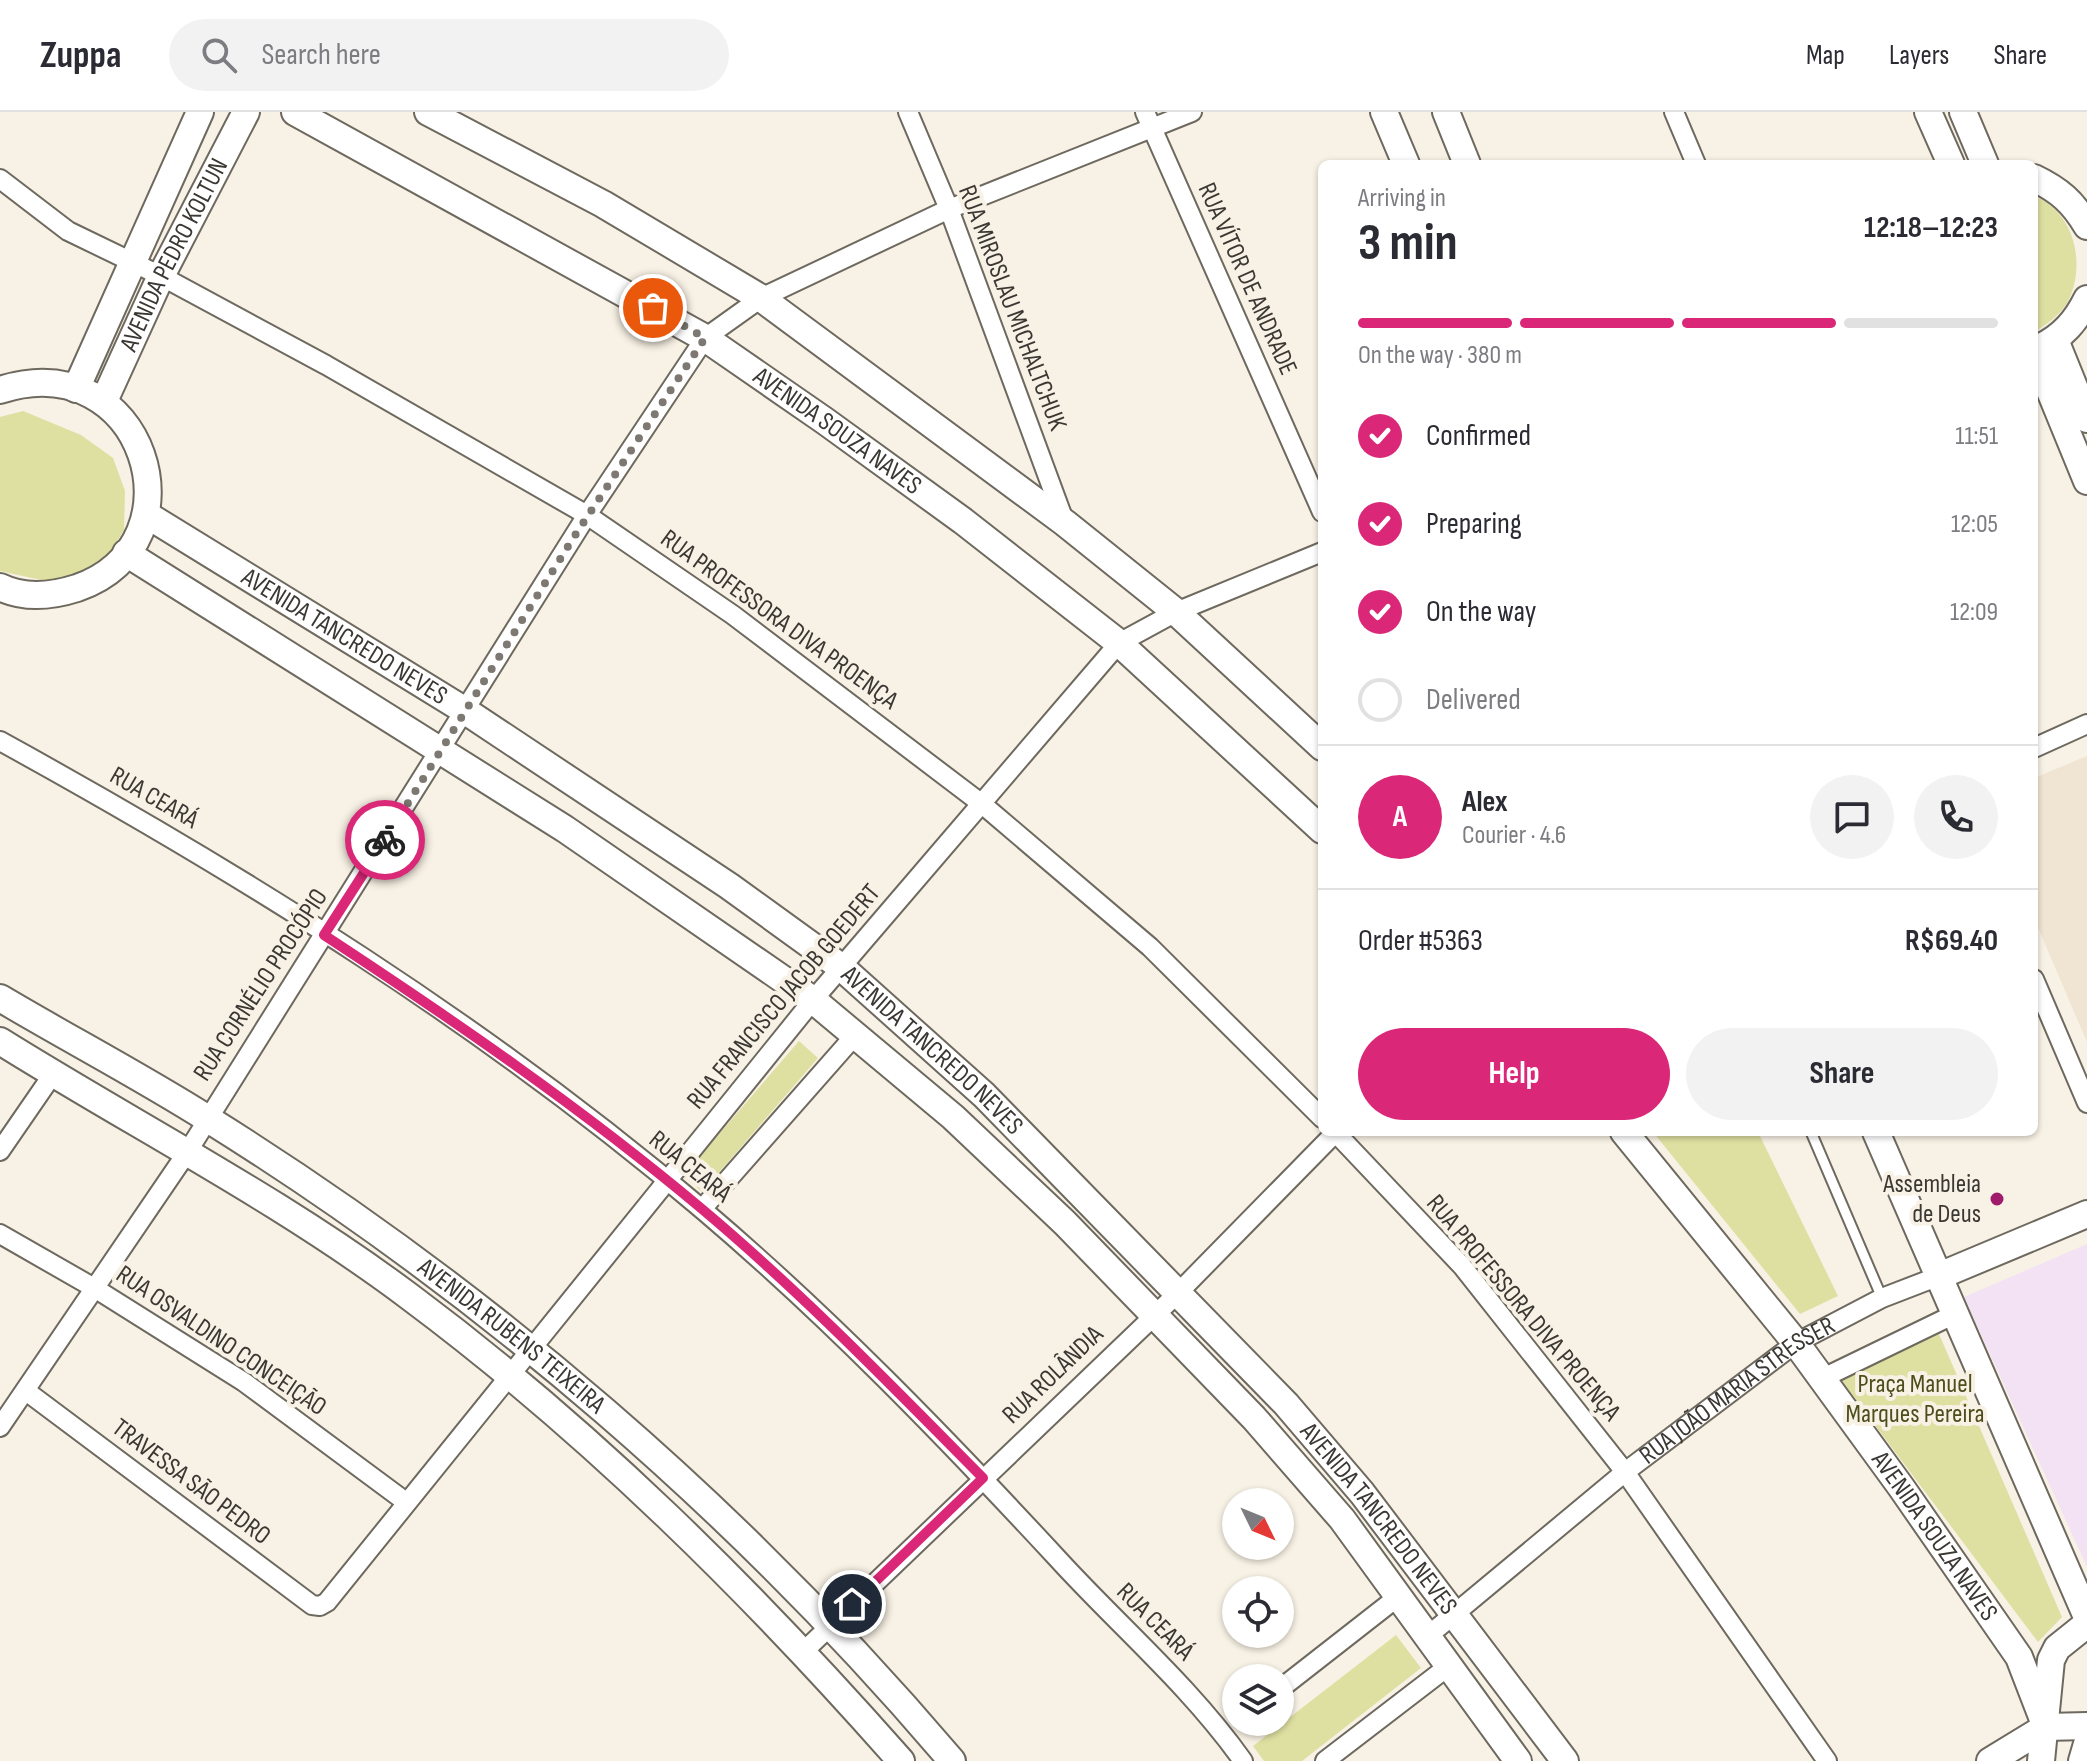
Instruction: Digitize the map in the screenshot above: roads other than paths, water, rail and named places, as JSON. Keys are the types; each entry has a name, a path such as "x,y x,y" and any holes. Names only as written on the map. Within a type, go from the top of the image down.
{"street":[{"name":"AVENIDA PEDRO KOLTUN","path":"76,389 200,112"},
{"name":"AVENIDA PEDRO KOLTUN","path":"104,401 161,276 246,112"},
{"name":"AVENIDA SOUZA NAVES","path":"295,112 705,338 963,521 1119,643 1318,826"},
{"path":"428,112 603,204 761,298 1065,523 1176,612 1318,743"},
{"name":"RUA MIROSLAU MICHALTCHUK","path":"908,112 949,209 1065,523"},
{"name":"RUA CORNÉLIO PROCÓPIO","path":"0,1427 188,1151 442,751 464,710 587,515 705,338 761,298 949,209 1149,121 1192,112"},
{"path":"1384,112 1404,160"},
{"path":"1446,112 1465,160"},
{"path":"1674,112 1694,160"},
{"path":"1928,112 1949,160"},
{"path":"1963,112 1983,160"},
{"name":"RUA VÍTOR DE ANDRADE","path":"1149,121 1318,503"},
{"name":"RUA PROFESSORA DIVA PROENÇA","path":"0,179 68,231 161,276 326,365 587,515 733,615 982,804 1150,947 1318,1114"},
{"path":"2038,180 2065,197 2087,226"},
{"path":"2041,347 2077,319 2087,299"},
{"path":"2041,347 2087,419"},
{"path":"2041,347 2087,481"},
{"path":"0,390 28,381 76,389 104,401 135,435 148,480 147,515 126,553 94,582 54,595 4,597"},
{"name":"AVENIDA TANCREDO NEVES","path":"147,515 464,710 729,886 841,967 984,1095 1286,1404 1362,1493 1565,1761"},
{"name":"AVENIDA TANCREDO NEVES","path":"126,553 565,829 857,1033 953,1117 1155,1314 1254,1418 1342,1519 1518,1761"},
{"name":"RUA FRANCISCO JACOB GOEDERT","path":"327,1602 813,1000 1119,643 1176,612 1318,554"},
{"path":"2038,746 2087,724"},
{"name":"RUA CEARÁ","path":"0,741 193,850 324,935 550,1089 667,1180 882,1375 1080,1583 1222,1720"},
{"path":"2038,988 2087,1103"},
{"name":"AVENIDA RUBENS TEIXEIRA","path":"0,998 207,1118 441,1278 532,1349 701,1498 830,1625 952,1761"},
{"path":"702,1209 857,1033"},
{"name":"AVENIDA RUBENS TEIXEIRA","path":"0,1041 188,1151 409,1295 512,1376 674,1521 901,1761"},
{"path":"0,1151 53,1074"},
{"name":"RUA ROLÂNDIA","path":"802,1653 1178,1293 1332,1136"},
{"name":"RUA PROFESSORA DIVA PROENÇA","path":"1340,1136 1462,1266 1625,1472 1827,1761"},
{"name":"AVENIDA SOUZA NAVES","path":"1627,1136 1823,1378 2019,1657 2046,1727"},
{"path":"1878,1136 2087,1617"},
{"name":"RUA JOÃO MARIA STRESSER","path":"1429,1635 1625,1472 1796,1343 1882,1298 2087,1214"},
{"name":"RUA OSVALDINO CONCEIÇÃO","path":"0,1234 96,1289 244,1382 406,1502"},
{"name":"RUA JOÃO MARIA STRESSER","path":"1823,1378 1955,1314"},
{"name":"TRAVESSA SÃO PEDRO","path":"26,1391 312,1605 320,1606 327,1602"},
{"path":"1294,1678 1399,1596"},
{"path":"2041,1761 2051,1660 2057,1648 2087,1624"},
{"path":"1325,1761 1450,1665"},
{"path":"1990,1761 2046,1727 2087,1726"},
{"name":"RUA CEARÁ","path":"1234,1736 1243,1761"},
{"path":"2082,1761 2087,1744"}],"lane":[{"path":"1813,1136 1882,1298"}],"place":[{"name":"Assembleia de Deus","path":"1997,1199"}],"park label":[{"name":"Praça Manuel Marques Pereira","path":"1915,1399"}]}
